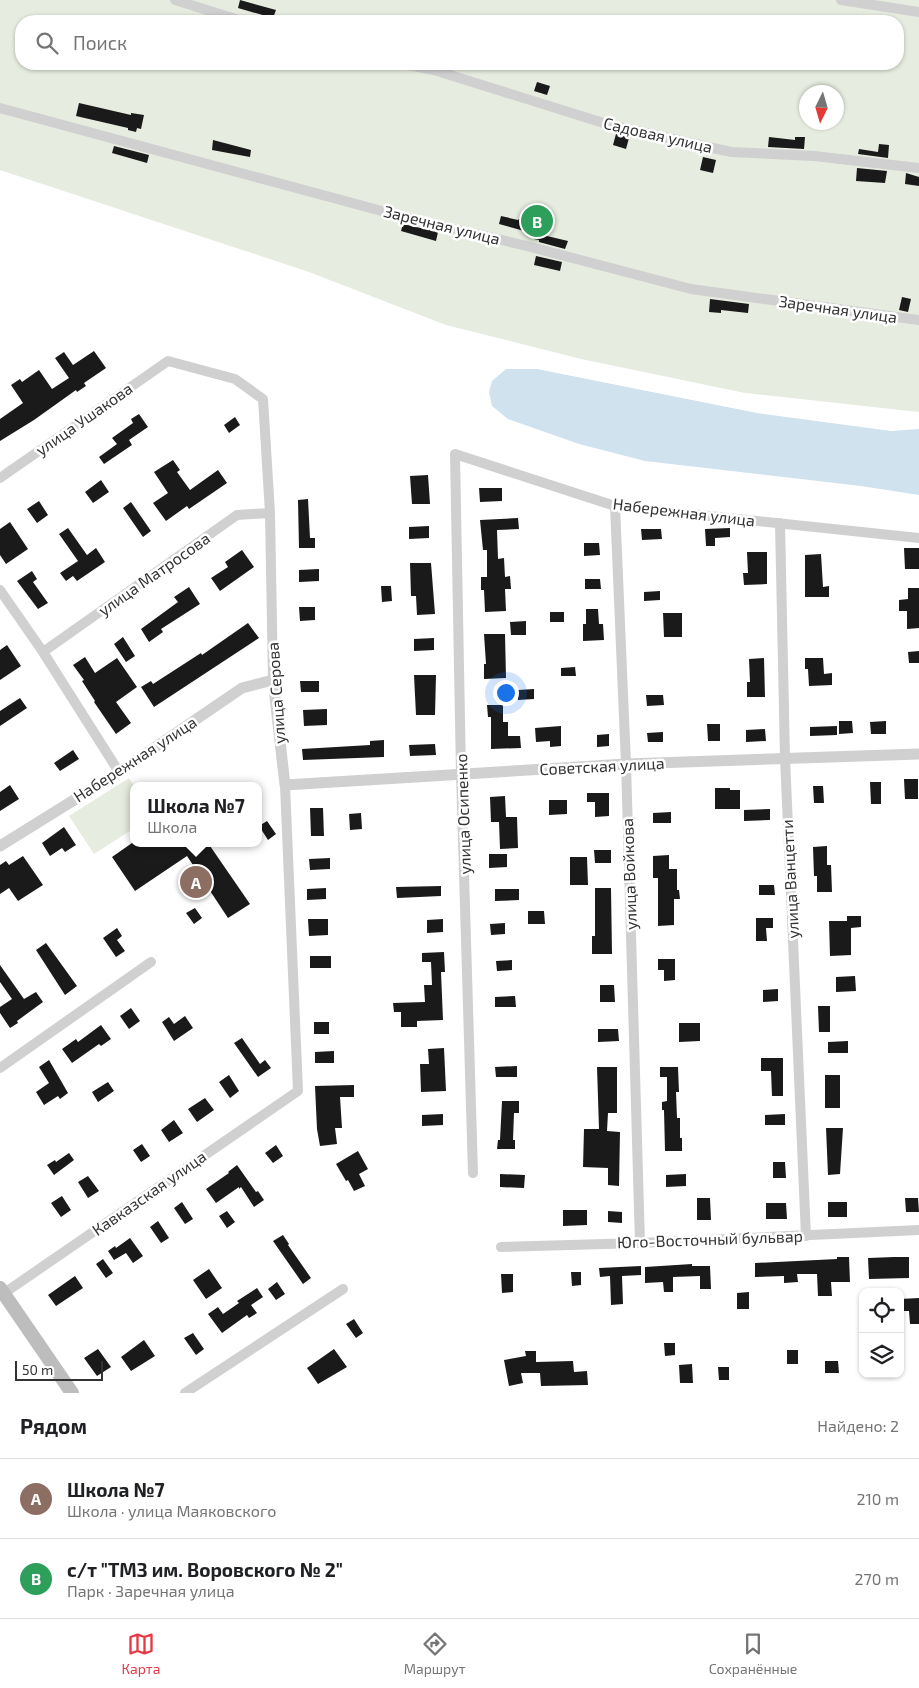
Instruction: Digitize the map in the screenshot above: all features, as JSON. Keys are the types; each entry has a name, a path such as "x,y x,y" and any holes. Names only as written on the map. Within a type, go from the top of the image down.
{"main road":[{"path":"1,1293 72,1393"}],"street":[{"path":"175,0 223,15"},
{"path":"841,0 919,12"},
{"name":"Садовая улица","path":"434,70 610,125 732,152 814,156 919,168"},
{"name":"Заречная улица","path":"0,108 415,220 691,289 919,320"},
{"name":"улица Ушакова","path":"0,478 168,361"},
{"name":"улица Серова","path":"168,361 235,379 263,399 270,513 273,680 285,785 298,1091"},
{"name":"Набережная улица","path":"455,454 615,506 919,538"},
{"name":"улица Осипенко","path":"455,454 461,773 473,1173"},
{"name":"улица Войкова","path":"615,506 626,764 640,1243"},
{"name":"улица Матросова","path":"43,652 237,515 270,513"},
{"name":"улица Ванцетти","path":"780,523 785,758 806,1236"},
{"path":"0,590 43,652 119,772"},
{"name":"Набережная улица","path":"0,846 119,772 242,688 273,680"},
{"name":"Советская улица","path":"285,785 626,764 919,754"},
{"path":"0,1068 151,962"},
{"name":"Кавказская улица","path":"1,1293 298,1091"},
{"name":"Юго-Восточный бульвар","path":"501,1247 640,1243 919,1230"},
{"path":"185,1393 343,1289"}],"shaded area":[{"path":"0,0 919,0 919,412 745,393 581,359 446,325 309,272 0,170"},
{"path":"129,778 132,782 130,831 94,854 69,816"}],"water":[{"path":"506,369 537,369 757,413 891,431 919,429 919,495 861,486 645,461 579,444 508,419 492,406 489,392 492,381"}],"building":[{"path":"240,0 276,10 274,15 262,15 238,8"},
{"path":"537,82 550,86 547,95 534,91"},
{"path":"79,103 131,115 131,113 144,115 141,129 137,128 136,132 128,130 128,128 76,116"},
{"path":"616,134 629,138 626,149 613,145"},
{"path":"769,137 795,140 795,137 805,137 804,149 768,147"},
{"path":"213,140 251,150 250,157 212,150"},
{"path":"879,144 889,145 888,158 858,154 859,149 878,152"},
{"path":"114,146 149,155 147,163 112,153"},
{"path":"703,157 716,160 713,173 700,170"},
{"path":"857,168 887,171 885,183 856,181"},
{"path":"906,173 919,177 919,186 905,184"},
{"path":"501,216 528,221 527,223 549,228 547,236 568,241 565,249 539,242 539,240 534,239 535,234 499,224"},
{"path":"403,224 438,232 436,241 401,231"},
{"path":"536,256 562,262 560,271 534,265"},
{"path":"902,297 911,299 908,312 899,310"},
{"path":"710,299 749,304 748,313 721,310 721,313 709,312"},
{"path":"94,351 106,368 84,383 86,386 77,392 76,390 34,420 0,441 0,419 23,403 11,385 20,379 22,382 39,370 52,389 69,378 55,358 64,352 73,365"},
{"path":"139,414 148,427 129,440 132,445 104,464 99,457 117,444 112,438 133,423 131,419"},
{"path":"235,417 240,425 229,433 224,425"},
{"path":"173,460 180,470 177,472 190,490 218,470 227,483 189,509 187,506 166,521 153,503 168,493 154,472"},
{"path":"428,475 430,504 412,504 410,476"},
{"path":"101,480 109,492 93,503 85,492"},
{"path":"479,488 502,488 502,501 480,502"},
{"path":"308,499 310,538 315,538 315,548 299,548 298,500"},
{"path":"39,501 48,515 37,523 27,509"},
{"path":"131,502 151,531 143,537 123,508"},
{"path":"518,518 519,529 497,530 498,559 504,558 505,577 510,576 511,589 505,589 506,611 485,612 484,590 481,590 481,577 487,577 487,550 483,550 480,520"},
{"path":"10,522 28,549 6,564 0,555 0,529"},
{"path":"429,526 429,538 409,539 409,527"},
{"path":"68,528 87,555 96,548 105,562 77,581 73,576 66,581 60,573 78,561 59,534"},
{"path":"730,528 730,537 715,538 715,546 706,546 705,529"},
{"path":"641,529 661,529 662,539 642,540"},
{"path":"584,543 599,543 600,555 584,556"},
{"path":"904,548 919,548 919,569 905,569"},
{"path":"242,550 254,567 220,591 211,578 228,567 225,562"},
{"path":"747,552 767,552 767,584 744,585 743,573 748,573"},
{"path":"821,554 823,587 829,586 829,597 805,597 805,555"},
{"path":"410,563 431,563 435,614 417,615 416,596 411,596"},
{"path":"319,569 319,581 299,582 299,570"},
{"path":"32,571 37,579 33,582 48,603 38,609 17,581"},
{"path":"585,579 600,579 601,589 585,589"},
{"path":"381,586 391,586 392,601 382,602"},
{"path":"189,587 200,604 161,629 163,632 149,642 141,629 178,602 174,597"},
{"path":"908,588 919,588 919,628 907,629 907,611 899,611 899,600 908,599"},
{"path":"660,591 660,600 644,601 644,592"},
{"path":"299,607 315,607 315,620 300,621"},
{"path":"586,609 598,609 599,624 603,624 604,640 583,641 583,624 586,624"},
{"path":"550,612 564,612 564,622 550,622"},
{"path":"663,613 682,613 682,637 664,637"},
{"path":"526,621 526,635 511,635 510,622"},
{"path":"248,623 259,638 154,707 141,687 151,681 153,684 201,653 202,655"},
{"path":"484,634 505,634 506,678 484,679 484,664 486,664"},
{"path":"123,637 135,656 126,662 114,644"},
{"path":"434,638 434,650 414,651 414,639"},
{"path":"7,645 21,666 0,680 0,650"},
{"path":"919,651 919,663 909,663 908,652"},
{"path":"85,657 95,673 117,658 137,687 116,702 131,723 116,734 94,702 82,681 84,680 73,665"},
{"path":"764,658 765,697 747,697 747,682 750,682 749,659"},
{"path":"805,658 823,658 824,674 832,673 832,685 809,686 808,669 805,669"},
{"path":"575,667 576,676 561,676 561,668"},
{"path":"414,675 436,675 435,715 416,715"},
{"path":"300,681 319,681 319,692 301,692"},
{"path":"534,689 534,699 518,700 518,690"},
{"path":"646,695 663,695 664,705 647,706"},
{"path":"20,698 27,708 0,726 0,711"},
{"path":"487,705 503,705 503,722 508,722 508,736 520,736 521,748 491,749 491,717 488,717"},
{"path":"327,709 327,725 304,726 303,710"},
{"path":"839,721 852,721 853,733 839,734"},
{"path":"886,721 886,734 871,734 870,722"},
{"path":"707,724 720,724 720,741 708,741"},
{"path":"561,726 561,746 550,747 550,741 536,742 535,728"},
{"path":"837,726 837,735 810,736 810,727"},
{"path":"765,729 766,741 746,742 746,730"},
{"path":"663,732 663,742 648,742 647,733"},
{"path":"609,734 609,746 597,747 597,735"},
{"path":"384,740 384,757 303,760 302,749 370,745 370,741"},
{"path":"435,744 436,755 410,756 409,745"},
{"path":"73,750 79,759 60,771 54,763"},
{"path":"904,779 918,779 918,799 905,799"},
{"path":"870,782 881,782 881,804 871,804"},
{"path":"10,785 19,799 0,811 0,792"},
{"path":"813,786 823,786 824,803 814,803"},
{"path":"715,788 740,790 740,809 715,809"},
{"path":"587,793 609,793 609,816 595,817 595,802 587,802"},
{"path":"505,796 506,817 517,817 518,848 500,849 499,822 491,822 490,797"},
{"path":"549,800 567,800 567,814 549,815"},
{"path":"310,808 323,808 324,836 311,836"},
{"path":"770,809 770,820 744,821 744,810"},
{"path":"671,812 671,823 653,823 653,813"},
{"path":"361,813 362,829 350,830 349,814"},
{"path":"267,821 276,834 268,840 262,831 262,824"},
{"path":"64,827 76,845 65,852 62,848 50,856 42,843"},
{"path":"130,844 130,847 211,847 250,904 228,918 187,856 135,891 112,857"},
{"path":"827,846 827,865 831,865 832,892 817,892 817,876 814,876 813,847"},
{"path":"594,850 611,850 611,863 595,863"},
{"path":"489,854 507,854 507,867 489,868"},
{"path":"669,855 669,869 677,869 677,890 679,890 680,899 674,899 674,925 658,926 658,878 653,878 653,856"},
{"path":"23,856 43,885 18,901 9,888 0,894 0,865 6,861 9,865"},
{"path":"570,857 587,857 588,885 570,885"},
{"path":"330,858 330,869 310,870 309,859"},
{"path":"759,885 774,885 775,895 759,895"},
{"path":"441,886 441,896 397,898 396,887"},
{"path":"326,888 326,899 307,900 307,889"},
{"path":"595,888 611,888 612,954 592,954 592,936 595,936"},
{"path":"495,889 519,889 519,900 495,901"},
{"path":"195,908 202,918 194,924 186,913"},
{"path":"528,911 544,911 545,924 528,924"},
{"path":"847,916 861,916 861,927 851,928 851,955 830,956 829,921 847,921"},
{"path":"756,918 773,918 773,928 766,928 767,941 756,941"},
{"path":"308,919 328,919 328,935 309,936"},
{"path":"443,919 443,932 427,933 427,920"},
{"path":"505,923 505,934 491,935 490,924"},
{"path":"117,928 122,936 117,940 125,951 116,957 103,938"},
{"path":"46,943 77,986 65,995 36,950"},
{"path":"444,952 445,972 441,972 443,1020 417,1021 417,1027 401,1027 401,1012 394,1012 393,1003 425,1002 424,985 432,985 431,962 422,962 422,953"},
{"path":"310,956 331,956 331,968 310,968"},
{"path":"658,959 675,959 675,980 664,981 664,970 658,970"},
{"path":"512,960 512,970 497,971 496,961"},
{"path":"0,965 24,999 36,992 43,1002 10,1028 0,1013 0,1007 12,999 0,982"},
{"path":"855,976 856,991 836,992 836,977"},
{"path":"600,985 614,985 615,1002 600,1002"},
{"path":"778,989 778,1001 763,1002 763,990"},
{"path":"515,996 516,1007 495,1007 495,997"},
{"path":"818,1006 830,1006 830,1032 819,1032"},
{"path":"131,1008 140,1021 129,1029 120,1016"},
{"path":"185,1016 193,1028 174,1041 162,1022 169,1017 174,1024"},
{"path":"314,1022 329,1022 329,1034 314,1034"},
{"path":"679,1023 700,1023 700,1041 679,1042"},
{"path":"101,1025 111,1039 101,1046 99,1044 72,1063 62,1049 76,1039 78,1042"},
{"path":"598,1029 618,1029 619,1041 598,1042"},
{"path":"242,1038 260,1064 265,1060 271,1068 258,1077 234,1043"},
{"path":"848,1041 848,1053 828,1053 828,1042"},
{"path":"444,1048 446,1091 421,1092 420,1064 429,1064 428,1049"},
{"path":"334,1051 334,1063 315,1063 315,1052"},
{"path":"761,1058 783,1058 783,1096 772,1096 771,1071 761,1071"},
{"path":"49,1060 68,1093 60,1099 58,1096 44,1105 36,1092 49,1083 39,1067"},
{"path":"517,1066 517,1077 496,1077 495,1067"},
{"path":"597,1067 617,1067 617,1113 608,1113 607,1131 620,1132 619,1186 608,1185 608,1168 583,1167 584,1129 599,1129"},
{"path":"660,1067 678,1067 679,1092 676,1092 677,1118 680,1118 682,1151 665,1151 664,1110 662,1110 662,1102 667,1101 667,1077 660,1077"},
{"path":"229,1075 239,1091 230,1098 219,1082"},
{"path":"825,1075 840,1075 840,1108 825,1108"},
{"path":"108,1082 114,1091 98,1102 92,1092"},
{"path":"354,1085 354,1097 340,1097 342,1128 335,1128 337,1144 320,1146 317,1129 315,1086"},
{"path":"205,1098 214,1110 197,1122 188,1109"},
{"path":"502,1101 519,1101 519,1113 514,1113 513,1140 515,1140 515,1149 497,1149 498,1140 500,1140"},
{"path":"443,1114 443,1125 422,1126 422,1115"},
{"path":"785,1114 785,1125 765,1125 765,1115"},
{"path":"174,1120 183,1133 169,1142 161,1130"},
{"path":"826,1128 843,1128 840,1174 828,1175"},
{"path":"142,1144 150,1156 141,1162 133,1150"},
{"path":"276,1145 283,1156 273,1163 265,1153"},
{"path":"358,1151 368,1169 359,1174 365,1186 354,1191 336,1164"},
{"path":"69,1153 74,1160 54,1175 47,1165 55,1160 56,1162"},
{"path":"773,1162 785,1162 786,1178 773,1178"},
{"path":"237,1165 264,1200 254,1207 241,1187 216,1203 206,1189"},
{"path":"500,1174 525,1175 524,1188 500,1187"},
{"path":"686,1174 686,1186 666,1187 666,1175"},
{"path":"88,1176 99,1191 88,1198 78,1182"},
{"path":"62,1196 71,1210 61,1217 51,1203"},
{"path":"697,1198 710,1198 711,1220 697,1220"},
{"path":"905,1198 918,1198 919,1212 906,1212"},
{"path":"182,1202 193,1219 185,1224 174,1208"},
{"path":"828,1202 847,1202 847,1217 828,1217"},
{"path":"766,1203 786,1203 787,1219 766,1219"},
{"path":"563,1210 587,1210 587,1225 563,1226"},
{"path":"227,1211 235,1222 227,1228 219,1216"},
{"path":"608,1211 622,1212 622,1223 608,1222"},
{"path":"158,1221 169,1238 161,1243 150,1227"},
{"path":"283,1235 311,1278 303,1284 273,1241"},
{"path":"130,1238 143,1256 133,1263 126,1253 114,1260 108,1251"},
{"path":"837,1257 849,1257 850,1282 831,1282 832,1296 818,1296 817,1274 797,1274 798,1282 784,1283 784,1276 755,1277 755,1263 837,1259"},
{"path":"909,1257 909,1278 869,1279 868,1258"},
{"path":"103,1259 113,1273 106,1278 96,1264"},
{"path":"692,1264 692,1266 710,1266 711,1289 700,1289 700,1276 673,1277 673,1292 664,1292 663,1282 645,1283 645,1267"},
{"path":"641,1266 641,1275 622,1276 623,1304 611,1305 610,1276 600,1277 599,1268"},
{"path":"209,1269 222,1288 206,1299 193,1280"},
{"path":"571,1272 581,1272 581,1285 572,1286"},
{"path":"501,1274 513,1274 513,1292 502,1293"},
{"path":"75,1276 83,1288 56,1306 48,1295"},
{"path":"277,1282 285,1294 276,1300 268,1289"},
{"path":"257,1288 263,1297 251,1305 257,1313 249,1318 247,1315 222,1333 208,1314 218,1307 223,1314 239,1303 237,1301"},
{"path":"749,1292 749,1309 737,1309 737,1293"},
{"path":"919,1298 919,1324 910,1324 909,1311 904,1311 904,1299"},
{"path":"354,1319 363,1333 356,1338 346,1324"},
{"path":"193,1333 204,1349 196,1355 184,1338"},
{"path":"144,1340 155,1356 131,1371 121,1357"},
{"path":"664,1343 675,1343 675,1355 665,1356"},
{"path":"98,1349 111,1367 97,1376 84,1358"},
{"path":"334,1349 347,1367 318,1384 307,1368"},
{"path":"787,1350 798,1350 798,1364 787,1364"},
{"path":"525,1351 536,1351 536,1362 573,1361 574,1372 587,1371 588,1385 541,1386 540,1373 521,1373 523,1383 509,1386 504,1360 526,1356"},
{"path":"825,1361 838,1361 839,1373 825,1373"},
{"path":"692,1364 693,1383 680,1383 679,1365"},
{"path":"718,1367 729,1367 729,1380 719,1380"}],"place":[{"name":"с/т \"ТМЗ им. Воровского № 2\"","path":"537,221"},
{"name":"Школа №7","path":"196,882"}]}
